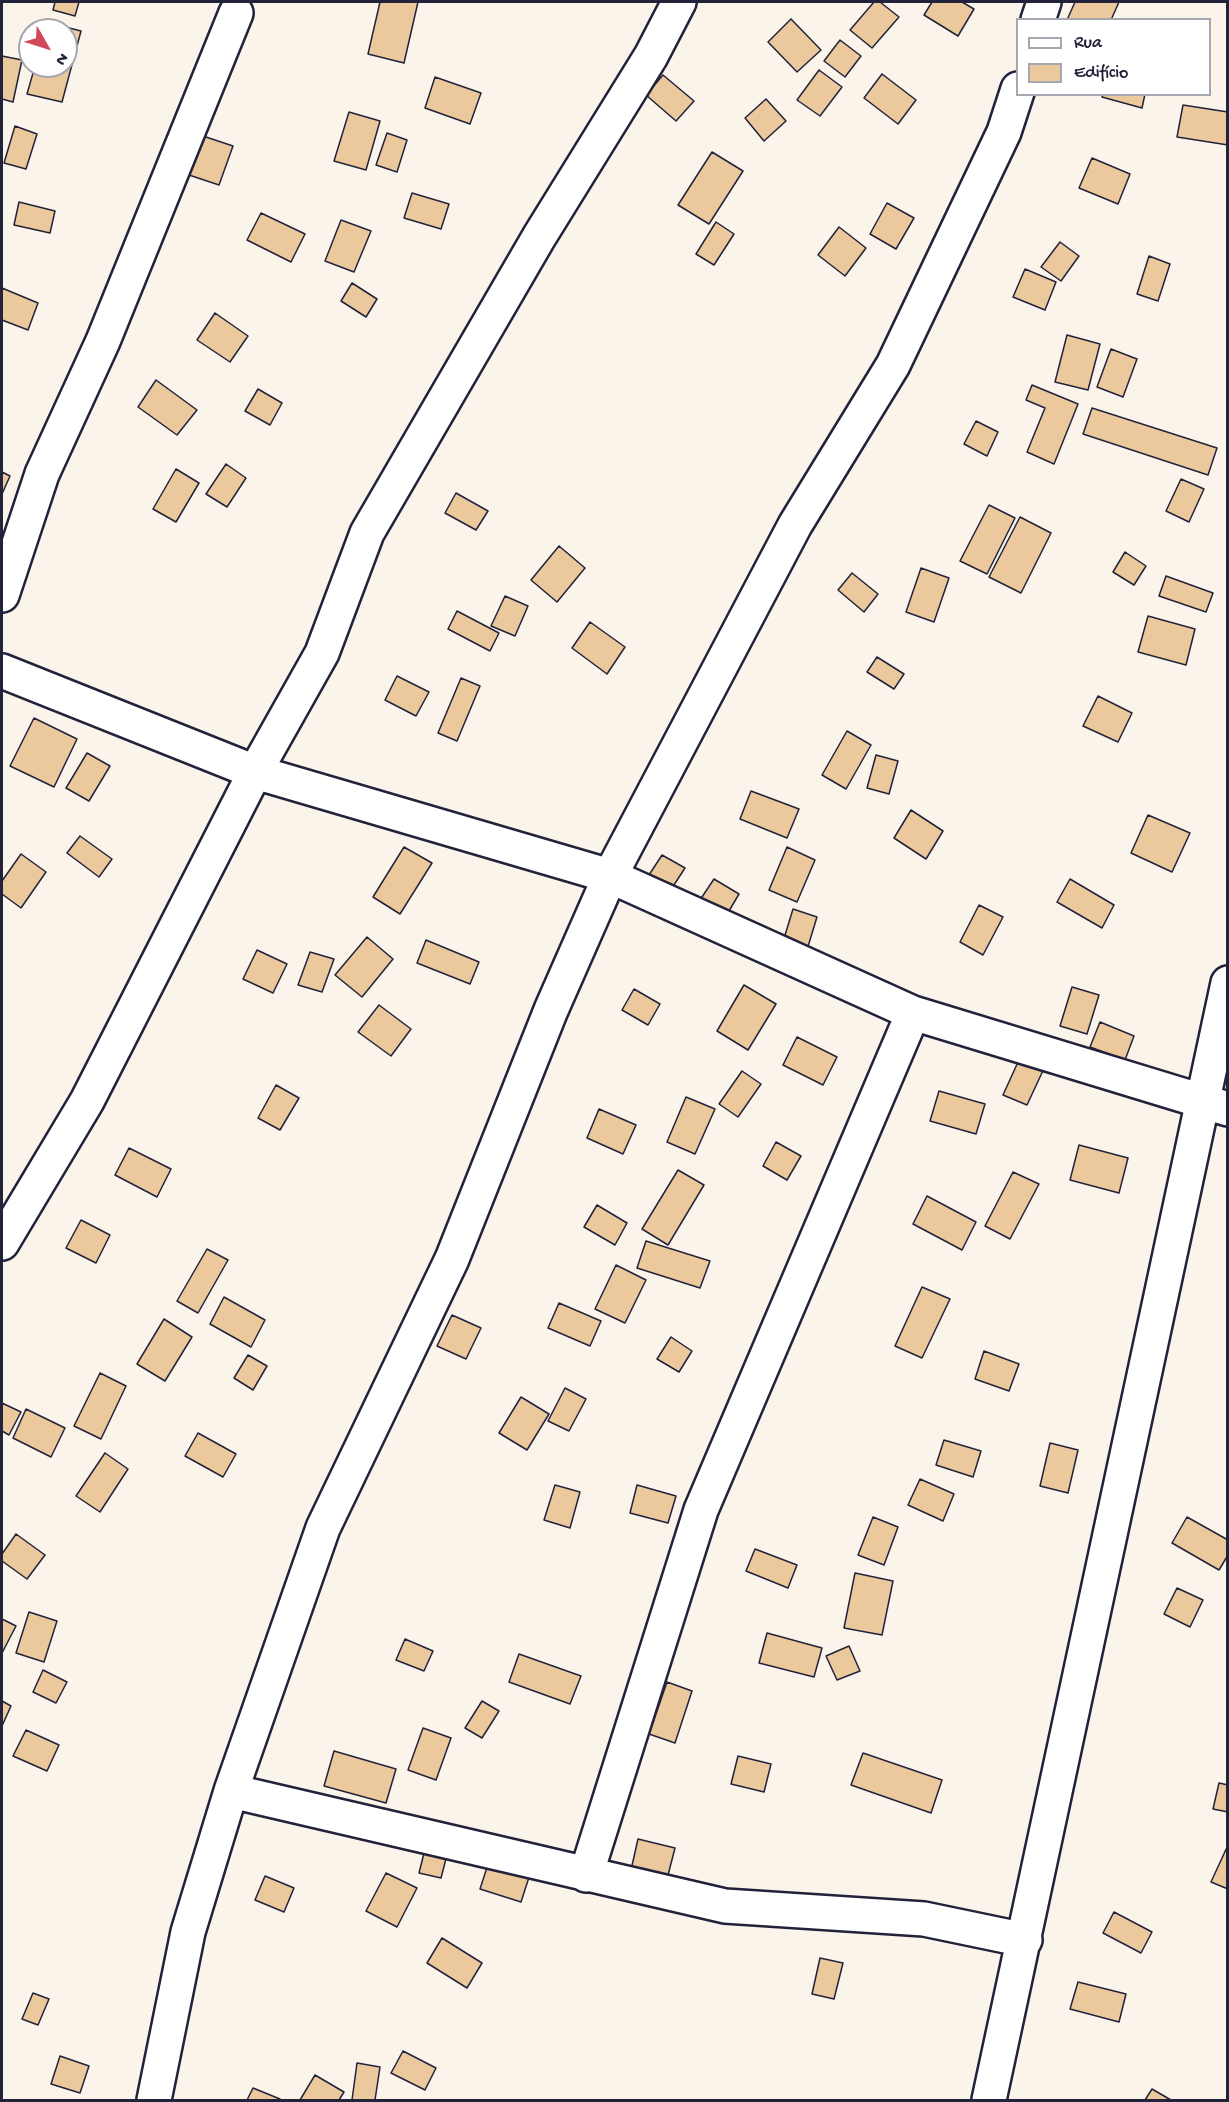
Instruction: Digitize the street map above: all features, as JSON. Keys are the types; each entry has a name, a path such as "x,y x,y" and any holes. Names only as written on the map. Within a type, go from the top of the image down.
{"street":[{"path":"2,1243 87,1101 255,772 322,653 367,533 539,237 651,56 679,2"},
{"path":"1039,18 1044,2"},
{"path":"2,595 42,474 103,341 236,13"},
{"path":"154,2100 188,1932 231,1791 323,1528 452,1259 551,1010 610,876 795,525 892,365 1004,132 1016,91"},
{"path":"2,671 255,772 610,876 913,1013 1214,1105"},
{"path":"989,2100 1214,1105 1227,983"},
{"path":"586,1875 701,1510 913,1013"},
{"path":"231,1791 725,1906 924,1920 1025,1940"}],"building":[{"path":"55,2 79,2 75,16 53,10"},
{"path":"380,2 418,2 404,63 368,54"},
{"path":"874,2 880,2 899,17 872,48 850,30"},
{"path":"932,2 962,2 974,9 958,36 924,15"},
{"path":"1075,2 1119,2 1112,18 1068,18"},
{"path":"791,19 821,50 797,72 768,42"},
{"path":"840,40 861,56 845,77 824,61"},
{"path":"2,56 18,59 18,78 13,102 2,99"},
{"path":"819,70 842,87 820,116 797,100"},
{"path":"882,74 916,100 898,124 864,98"},
{"path":"663,75 694,101 676,121 646,95"},
{"path":"435,77 481,93 470,124 425,108"},
{"path":"32,78 68,78 62,102 27,94"},
{"path":"1102,96 1145,96 1142,108"},
{"path":"766,99 786,121 764,141 745,118"},
{"path":"1183,105 1228,112 1228,145 1177,137"},
{"path":"349,112 380,121 366,170 334,161"},
{"path":"15,126 37,134 26,169 4,163"},
{"path":"387,133 407,140 397,172 376,165"},
{"path":"203,136 233,146 219,185 189,175"},
{"path":"712,152 743,171 709,224 678,205"},
{"path":"1092,158 1130,174 1118,204 1079,188"},
{"path":"412,193 449,204 441,229 404,218"},
{"path":"19,202 55,211 50,233 14,225"},
{"path":"887,203 914,218 896,249 870,234"},
{"path":"261,213 305,234 291,262 247,240"},
{"path":"341,220 371,231 354,272 325,261"},
{"path":"716,222 734,234 714,265 696,254"},
{"path":"839,227 866,248 845,276 818,255"},
{"path":"1060,242 1079,256 1061,281 1041,267"},
{"path":"1149,256 1170,264 1158,301 1137,294"},
{"path":"1025,269 1056,282 1045,310 1013,297"},
{"path":"352,283 377,299 366,317 341,301"},
{"path":"2,288 38,303 28,330 2,320"},
{"path":"215,313 248,336 230,362 197,340"},
{"path":"1067,335 1100,344 1088,390 1055,382"},
{"path":"1111,349 1137,359 1123,397 1097,387"},
{"path":"156,380 197,410 177,435 138,407"},
{"path":"1032,385 1078,404 1054,464 1027,452 1045,408 1026,400"},
{"path":"258,389 282,403 270,425 245,411"},
{"path":"1092,408 1217,448 1208,475 1083,434"},
{"path":"976,421 998,432 987,456 964,444"},
{"path":"226,464 246,478 227,507 206,494"},
{"path":"176,469 199,483 176,522 153,509"},
{"path":"2,472 10,476 2,494"},
{"path":"1181,479 1204,489 1189,522 1166,511"},
{"path":"456,493 488,511 476,530 445,513"},
{"path":"989,505 1015,518 987,574 960,561"},
{"path":"1020,517 1051,533 1021,593 989,577"},
{"path":"559,546 585,568 557,602 531,580"},
{"path":"1125,552 1146,566 1134,585 1113,572"},
{"path":"921,568 949,578 934,622 906,612"},
{"path":"852,573 878,594 864,612 838,590"},
{"path":"1166,576 1213,593 1206,612 1159,596"},
{"path":"505,596 528,606 515,636 491,626"},
{"path":"457,611 499,633 490,651 448,629"},
{"path":"1148,616 1195,629 1186,665 1138,652"},
{"path":"590,622 625,647 607,674 572,648"},
{"path":"877,657 904,674 894,689 867,672"},
{"path":"397,676 429,692 416,716 385,700"},
{"path":"461,678 480,686 457,741 438,733"},
{"path":"1098,696 1132,713 1118,742 1083,726"},
{"path":"34,718 77,739 54,787 10,766"},
{"path":"847,731 871,745 846,789 822,775"},
{"path":"87,753 110,766 89,801 66,788"},
{"path":"876,755 898,761 889,794 867,788"},
{"path":"751,791 799,809 787,838 740,819"},
{"path":"911,810 943,831 926,859 894,838"},
{"path":"1148,815 1190,833 1172,872 1131,853"},
{"path":"80,836 112,859 99,877 67,853"},
{"path":"404,847 432,863 400,914 373,897"},
{"path":"787,847 815,860 797,902 769,890"},
{"path":"21,854 46,872 21,908 2,894 2,881"},
{"path":"662,855 685,868 672,888 649,875"},
{"path":"714,879 739,894 726,916 700,900"},
{"path":"1070,879 1114,905 1102,928 1057,902"},
{"path":"979,905 1003,917 983,955 960,942"},
{"path":"793,909 817,917 806,953 782,945"},
{"path":"367,937 393,959 362,997 335,975"},
{"path":"426,940 479,962 470,984 417,963"},
{"path":"257,950 287,964 273,993 243,979"},
{"path":"310,952 334,959 322,992 298,985"},
{"path":"744,985 776,1004 748,1050 717,1031"},
{"path":"1072,987 1099,995 1087,1034 1060,1026"},
{"path":"634,989 660,1004 648,1025 622,1010"},
{"path":"379,1005 411,1029 391,1056 358,1032"},
{"path":"1100,1022 1134,1036 1125,1060 1090,1047"},
{"path":"797,1037 837,1057 823,1085 783,1065"},
{"path":"1023,1051 1047,1062 1027,1105 1003,1095"},
{"path":"742,1071 761,1084 738,1117 719,1104"},
{"path":"276,1085 299,1098 280,1130 258,1118"},
{"path":"939,1091 985,1104 976,1134 930,1121"},
{"path":"686,1097 715,1109 695,1154 667,1142"},
{"path":"599,1109 636,1125 623,1154 587,1138"},
{"path":"776,1142 801,1156 787,1180 763,1166"},
{"path":"1079,1145 1128,1158 1119,1193 1070,1180"},
{"path":"129,1148 171,1169 157,1197 115,1175"},
{"path":"678,1170 704,1185 668,1245 642,1229"},
{"path":"1013,1172 1039,1184 1010,1239 985,1226"},
{"path":"927,1196 976,1222 962,1250 913,1224"},
{"path":"597,1205 627,1223 615,1245 584,1227"},
{"path":"81,1220 110,1235 96,1263 66,1248"},
{"path":"646,1241 710,1261 700,1288 637,1268"},
{"path":"207,1249 228,1260 198,1313 177,1301"},
{"path":"616,1265 646,1280 625,1323 595,1309"},
{"path":"922,1287 950,1299 922,1358 895,1346"},
{"path":"224,1297 265,1320 251,1347 210,1324"},
{"path":"559,1303 601,1321 590,1346 548,1328"},
{"path":"452,1315 481,1328 466,1359 437,1346"},
{"path":"164,1319 192,1337 165,1381 137,1364"},
{"path":"671,1337 692,1351 679,1372 657,1359"},
{"path":"984,1351 1019,1364 1009,1391 975,1379"},
{"path":"248,1355 267,1366 253,1390 234,1378"},
{"path":"100,1373 126,1386 101,1439 74,1426"},
{"path":"565,1388 586,1399 569,1431 548,1421"},
{"path":"521,1397 549,1414 527,1450 499,1433"},
{"path":"2,1403 21,1412 9,1435 2,1431"},
{"path":"26,1409 65,1428 51,1457 13,1438"},
{"path":"198,1433 236,1454 223,1477 185,1456"},
{"path":"944,1440 981,1451 973,1477 936,1465"},
{"path":"1050,1443 1078,1450 1068,1493 1040,1486"},
{"path":"105,1453 128,1469 100,1512 76,1496"},
{"path":"920,1479 954,1494 943,1521 908,1505"},
{"path":"555,1485 580,1492 570,1528 544,1520"},
{"path":"637,1485 676,1496 668,1523 630,1513"},
{"path":"873,1517 898,1527 884,1565 858,1555"},
{"path":"1187,1517 1228,1540 1228,1555 1219,1570 1172,1543"},
{"path":"16,1534 45,1555 27,1579 2,1561 2,1554"},
{"path":"755,1549 797,1565 788,1588 746,1571"},
{"path":"855,1573 893,1581 882,1635 844,1628"},
{"path":"1177,1588 1203,1600 1190,1627 1164,1614"},
{"path":"29,1612 57,1621 44,1662 16,1653"},
{"path":"2,1619 16,1626 2,1653"},
{"path":"767,1633 822,1648 814,1677 759,1663"},
{"path":"405,1639 433,1651 424,1671 396,1660"},
{"path":"849,1646 860,1671 837,1680 826,1656"},
{"path":"519,1654 581,1676 570,1704 509,1682"},
{"path":"43,1670 67,1682 56,1703 33,1692"},
{"path":"667,1682 692,1691 675,1743 649,1734"},
{"path":"2,1701 11,1706 2,1726"},
{"path":"482,1701 499,1711 482,1738 465,1728"},
{"path":"423,1728 451,1738 436,1780 408,1770"},
{"path":"26,1730 59,1745 47,1771 13,1756"},
{"path":"334,1751 396,1769 386,1803 324,1786"},
{"path":"863,1753 942,1780 931,1813 851,1785"},
{"path":"738,1756 771,1764 764,1792 731,1784"},
{"path":"1219,1783 1228,1785 1228,1812 1213,1809"},
{"path":"638,1839 675,1848 667,1879 631,1870"},
{"path":"426,1845 448,1851 441,1878 419,1873"},
{"path":"1228,1845 1228,1889 1211,1882"},
{"path":"491,1855 532,1868 521,1902 480,1889"},
{"path":"386,1873 417,1888 397,1927 366,1911"},
{"path":"265,1876 294,1888 284,1912 255,1900"},
{"path":"1114,1912 1152,1932 1141,1953 1103,1933"},
{"path":"442,1938 482,1963 467,1988 427,1963"},
{"path":"820,1958 843,1963 834,1999 812,1994"},
{"path":"1078,1982 1126,1994 1119,2022 1070,2009"},
{"path":"33,1993 49,1999 38,2025 22,2019"},
{"path":"403,2051 436,2068 425,2090 391,2073"},
{"path":"60,2056 89,2066 80,2093 51,2084"},
{"path":"357,2063 380,2067 375,2100 352,2100"},
{"path":"315,2075 344,2092 339,2100 300,2100"},
{"path":"253,2088 280,2099 247,2100"},
{"path":"1152,2089 1171,2100 1145,2100"}]}
